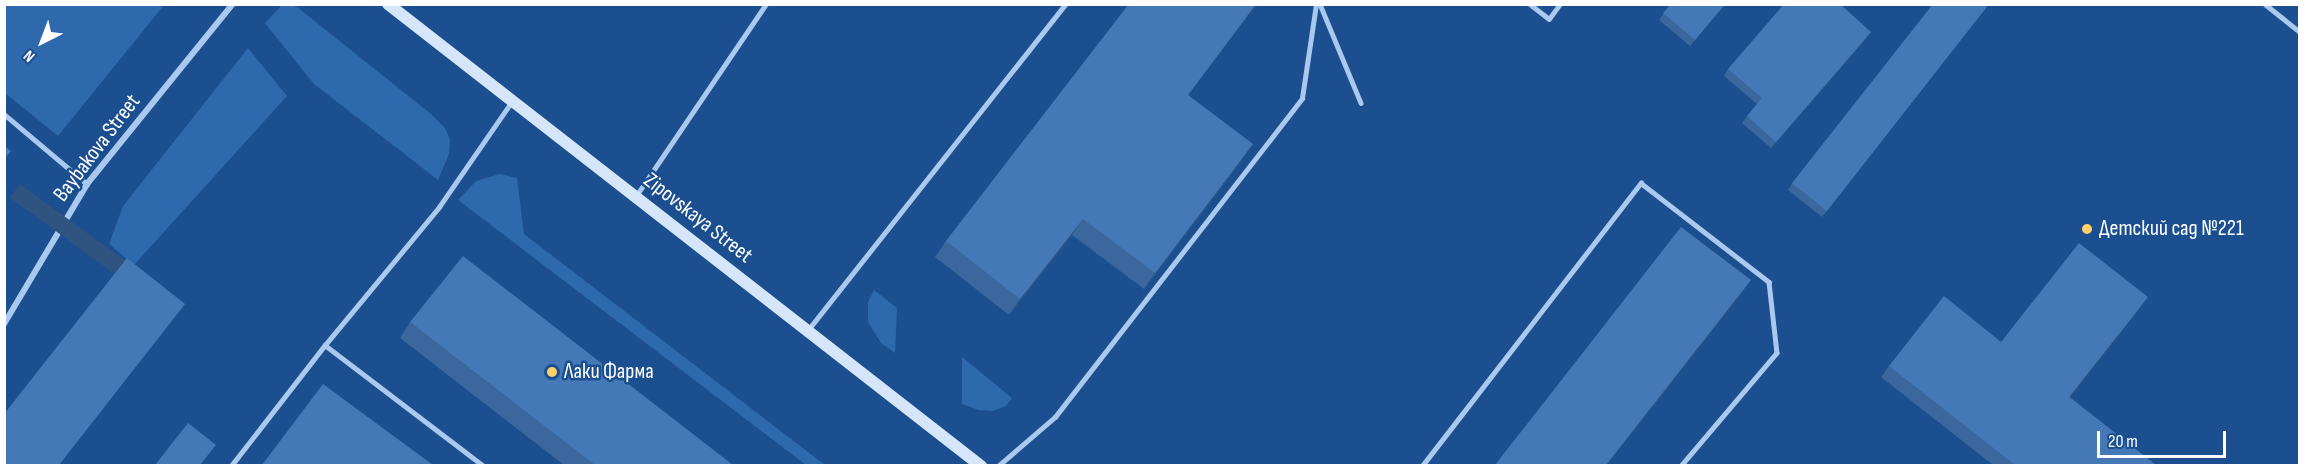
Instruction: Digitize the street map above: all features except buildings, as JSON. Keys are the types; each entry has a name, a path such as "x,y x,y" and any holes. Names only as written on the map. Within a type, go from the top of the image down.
{"street":[{"name":"Baybakova Street","path":"4,324 87,184 233,4"},
{"name":"Zipovskaya Street","path":"388,4 981,465"}],"lane":[{"path":"636,196 766,4"},
{"path":"808,330 1065,4"},
{"path":"998,465 1055,417 1302,98 1316,4"},
{"path":"1320,4 1361,103"},
{"path":"1530,4 1549,19 1560,4"},
{"path":"2265,4 2300,32"},
{"path":"231,465 325,345 439,207 512,101"},
{"path":"4,114 87,184"},
{"path":"1422,465 1641,183 1769,282 1777,353 1682,465"},
{"path":"325,345 484,465"}],"shaded area":[{"path":"4,5 164,5 58,136 5,93"},
{"path":"281,6 297,7 431,114 445,128 450,139 449,154 438,180 314,84 265,23"},
{"path":"248,48 287,96 134,265 109,244 123,206"},
{"path":"500,174 517,178 524,234 825,465 806,465 458,200 476,181"},
{"path":"874,290 897,308 895,353 881,343 868,322 868,302"},
{"path":"962,357 1012,398 1006,406 993,411 979,410 962,404"}],"place":[{"name":"Детский сад №221","path":"2087,229"},
{"name":"Лаки Фарма","path":"552,372"}]}
